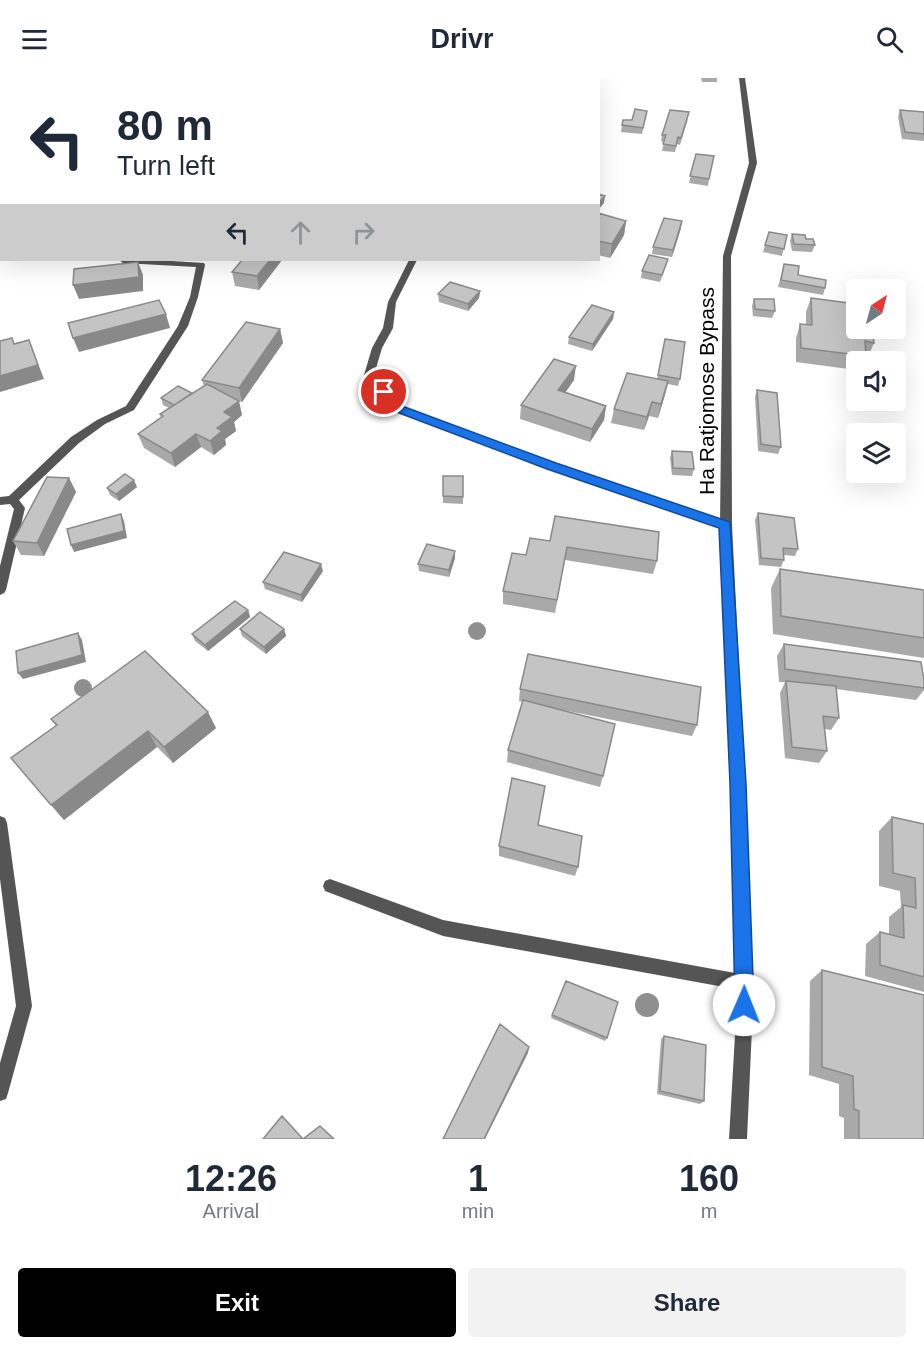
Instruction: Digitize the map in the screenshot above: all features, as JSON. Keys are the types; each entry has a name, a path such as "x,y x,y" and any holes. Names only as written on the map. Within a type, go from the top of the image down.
{"street":[{"name":"Ha Ratjomose Bypass","path":"738,1139 746,983 740,906 738,784 726,525 728,256 753,162 742,78"},
{"path":"0,590 20,508 6,501 75,440 101,422 130,408 183,326 194,297 201,265 139,261"},
{"path":"412,261 392,302 388,328 377,348 369,375 398,409 552,466 726,525"},
{"path":"0,823 24,1006 0,1093"},
{"path":"330,886 443,928 746,983"}],"building":[{"path":"635,109 647,111 643,128 622,125 623,120 632,120"},
{"path":"670,110 689,112 681,138 678,137 676,146 663,144 666,135 662,135"},
{"path":"900,110 924,112 924,134 905,132"},
{"path":"696,154 714,156 709,179 690,176"},
{"path":"600,214 626,221 612,244 600,241"},
{"path":"664,218 682,221 673,250 653,247"},
{"path":"769,232 787,235 784,249 765,245"},
{"path":"792,234 805,235 806,239 813,239 815,245 794,244"},
{"path":"649,255 668,259 662,275 642,271"},
{"path":"241,261 269,261 257,276 232,272"},
{"path":"138,262 139,277 73,285 74,269"},
{"path":"784,264 799,266 798,275 826,280 825,288 781,280"},
{"path":"450,282 480,291 468,304 438,294"},
{"path":"811,298 846,303 846,339 873,339 874,343 865,341 866,351 846,351 846,354 801,348 800,324 812,325"},
{"path":"754,299 774,299 775,311 755,309"},
{"path":"159,300 166,314 73,338 68,323"},
{"path":"592,305 614,312 593,344 569,337"},
{"path":"246,322 280,329 239,388 202,380"},
{"path":"12,338 14,344 29,340 38,365 0,376 0,341"},
{"path":"665,339 685,342 680,379 658,375"},
{"path":"554,359 576,366 558,390 606,406 592,429 521,405"},
{"path":"627,373 668,381 661,404 652,402 647,417 614,409"},
{"path":"207,384 239,401 224,412 232,417 217,428 222,431 210,441 196,434 171,453 138,434 163,416 160,414"},
{"path":"178,386 192,393 174,405 161,398"},
{"path":"757,390 777,393 781,447 761,444"},
{"path":"672,451 692,452 694,469 673,468"},
{"path":"125,474 134,480 116,494 107,488"},
{"path":"443,476 463,476 463,497 443,496"},
{"path":"47,477 69,478 37,543 13,541"},
{"path":"758,513 794,518 798,549 783,548 784,560 761,558"},
{"path":"121,514 124,531 71,545 67,529"},
{"path":"555,516 659,532 657,561 567,547 557,600 503,591 512,553 526,555 530,538 550,541"},
{"path":"427,544 455,551 449,570 418,564"},
{"path":"284,552 321,564 301,595 263,582"},
{"path":"780,569 924,590 924,638 781,616"},
{"path":"235,601 248,610 205,645 192,634"},
{"path":"260,612 284,629 264,647 240,629"},
{"path":"78,633 82,655 18,673 16,651"},
{"path":"784,644 921,662 924,688 785,669"},
{"path":"145,651 208,712 164,747 148,731 51,805 11,758 57,725 51,719"},
{"path":"528,654 701,687 697,725 520,689"},
{"path":"786,681 836,686 839,718 823,716 827,751 792,747"},
{"path":"523,700 615,724 603,776 508,750"},
{"path":"512,778 545,786 538,825 582,836 578,867 499,846"},
{"path":"892,817 924,824 924,977 880,965 880,932 904,938 903,905 916,908 915,878 893,873"},
{"path":"822,970 924,995 924,1139 859,1139 859,1111 854,1109 853,1076 822,1067"},
{"path":"566,981 618,1002 607,1038 552,1015"},
{"path":"500,1024 529,1047 484,1139 443,1139"},
{"path":"664,1036 706,1045 704,1101 660,1091"},
{"path":"282,1116 303,1139 263,1139"},
{"path":"320,1126 334,1139 303,1139"}],"route":[{"path":"384,392 398,409 552,466 726,525 738,784 740,906 746,983 744,1005"}]}
